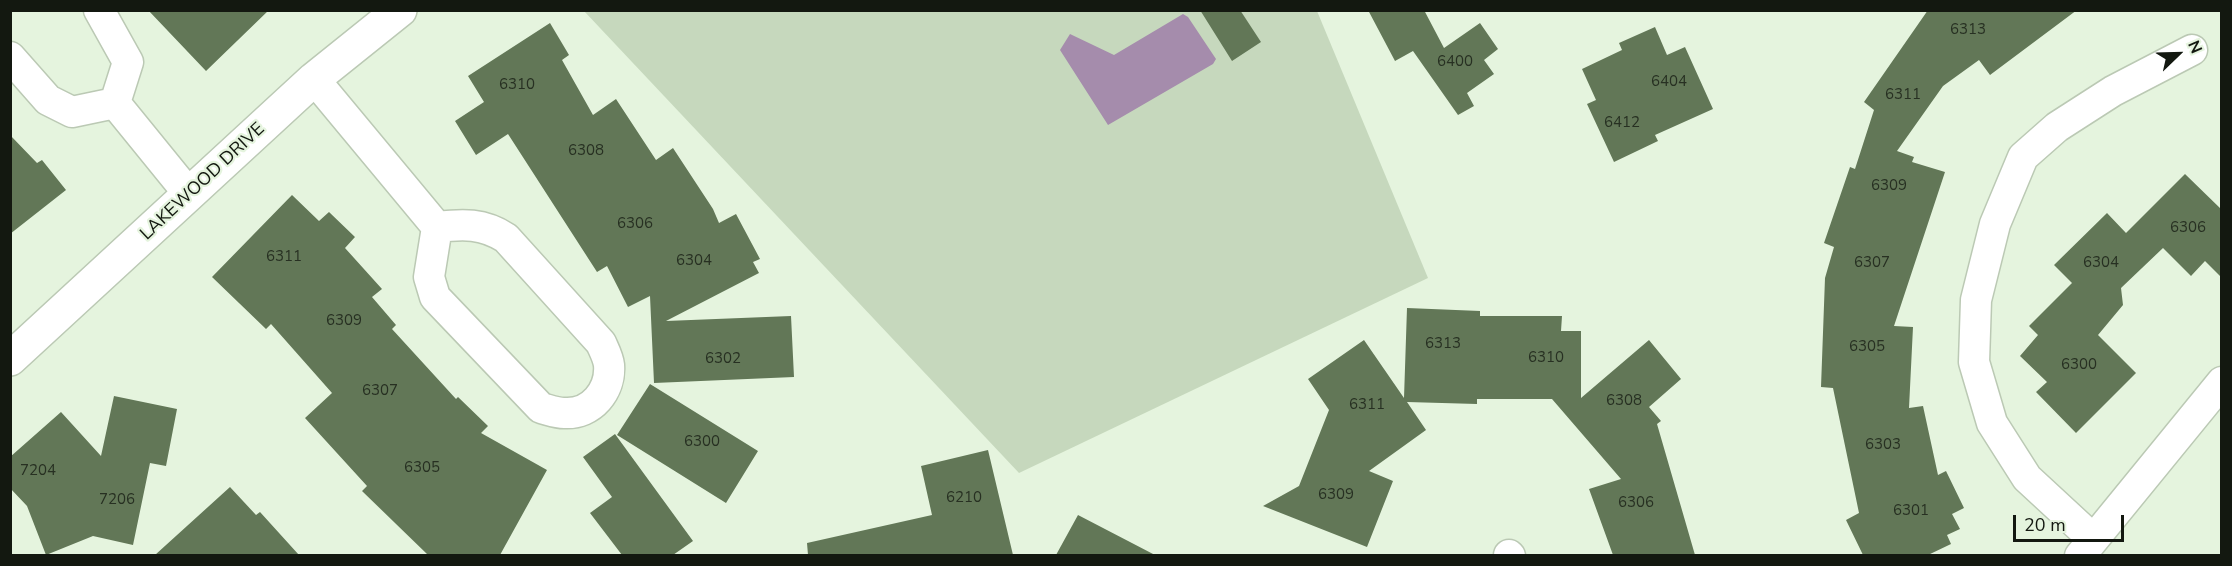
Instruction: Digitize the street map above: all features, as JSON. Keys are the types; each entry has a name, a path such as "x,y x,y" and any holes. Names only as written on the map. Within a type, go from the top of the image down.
{"street":[{"path":"99,10 128,62 115,103"},
{"name":"LAKEWOOD DRIVE","path":"10,358 314,79 400,10"},
{"path":"2192,50 2113,91 2057,128 2023,157 1995,224 1976,300 1974,362 1992,423 2027,478 2087,547 2222,382"},
{"path":"10,57 48,100 72,112 115,103"},
{"path":"314,79 437,227 429,277 435,297 541,408 566,414 585,410 599,398 609,383 609,362 601,343 506,238 491,228 465,224 437,227"},
{"path":"115,103 189,194"}],"green space":[{"path":"584,11 1317,11 1428,278 1019,473"}],"shaded area":[{"path":"1183,14 1188,17 1216,59 1213,64 1108,125 1060,50 1070,34 1114,55"}],"building":[{"path":"148,10 269,10 206,71"},
{"path":"1200,10 1240,10 1261,42 1232,61"},
{"path":"1368,10 1424,10 1444,48 1480,23 1498,49 1484,60 1494,74 1467,93 1474,106 1458,115 1413,51 1395,61"},
{"path":"1928,10 2077,10 1990,75 1979,60 1943,86 1897,151 1914,157 1912,162 1945,172 1894,326 1913,327 1909,408 1923,406 1938,475 1946,471 1964,508 1952,514 1960,529 1947,535 1951,544 1928,555 1863,555 1846,520 1859,513 1833,388 1821,387 1825,278 1834,247 1824,243 1850,167 1855,169 1874,110 1864,102"},
{"path":"550,23 569,55 562,60 593,115 616,99 656,160 673,148 713,209 719,223 736,214 760,259 753,262 759,273 666,321 791,316 794,377 654,383 650,296 628,307 607,266 597,272 508,134 476,155 455,121 484,102 468,76"},
{"path":"1655,27 1667,55 1685,47 1713,109 1655,135 1658,141 1614,162 1587,104 1596,100 1582,69 1622,50 1619,43"},
{"path":"10,135 37,163 42,160 66,190 10,234"},
{"path":"2185,174 2222,210 2222,278 2205,261 2191,276 2163,248 2121,288 2123,305 2098,335 2136,373 2076,433 2036,392 2047,382 2020,356 2038,335 2029,326 2072,283 2054,265 2107,213 2126,233"},
{"path":"292,195 319,221 329,212 355,237 345,248 382,289 372,297 396,325 392,329 456,399 458,397 488,426 481,433 547,470 500,555 428,555 362,491 367,486 305,418 332,393 271,324 266,329 212,277"},
{"path":"1407,308 1480,311 1480,316 1562,316 1561,331 1581,331 1581,398 1649,340 1681,379 1649,407 1661,421 1657,424 1695,555 1613,555 1589,489 1621,479 1552,399 1477,399 1477,404 1407,402 1426,430 1369,471 1393,481 1367,547 1263,506 1299,486 1329,410 1308,379 1364,340 1404,398"},
{"path":"650,384 758,451 726,503 617,435"},
{"path":"114,396 177,409 166,466 150,463 133,545 93,536 46,555 27,506 10,488 10,457 61,412 101,456"},
{"path":"615,434 693,541 673,555 622,555 590,513 612,497 583,457"},
{"path":"988,450 1013,555 808,555 807,543 932,515 921,466"},
{"path":"230,487 256,515 260,512 299,555 155,555"},
{"path":"1078,515 1155,555 1056,555"}]}
